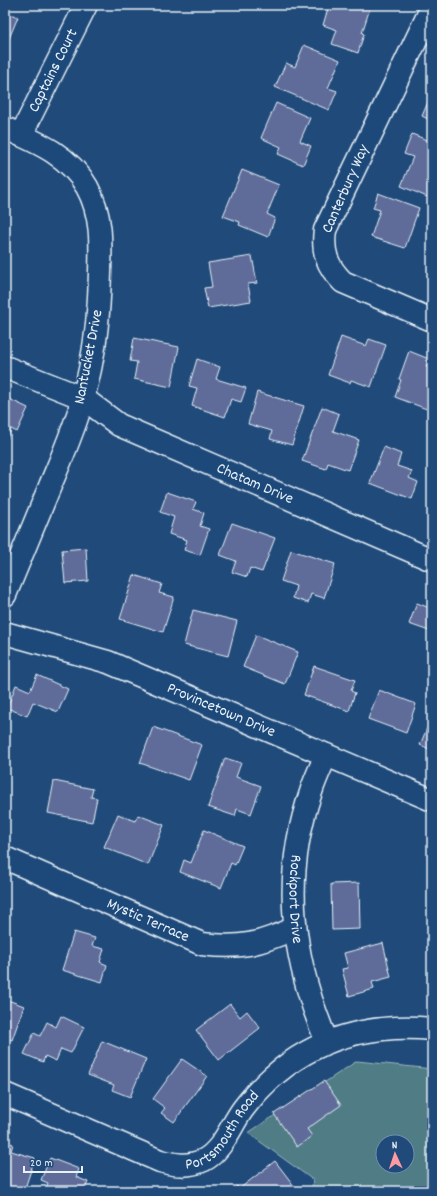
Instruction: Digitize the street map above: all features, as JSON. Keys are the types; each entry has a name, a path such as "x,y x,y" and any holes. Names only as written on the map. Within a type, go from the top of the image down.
{"street":[{"name":"Captains Court","path":"13,132 86,5"},
{"name":"Canterbury Way","path":"432,7 325,230 323,245 326,258 332,271 343,282 432,320"},
{"name":"Nantucket Drive","path":"5,595 70,438 83,398 98,321 101,233 97,209 87,187 74,169 59,155 13,132"},
{"name":"Chatam Drive","path":"5,367 83,398 119,425 432,560"},
{"name":"Provincetown Drive","path":"5,633 108,662 432,800"},
{"name":"Rockport Drive","path":"326,755 311,792 300,830 294,870 295,928 300,965 313,1009 327,1042"},
{"name":"Mystic Terrace","path":"5,858 202,944 225,947 247,945 270,940 295,928"},
{"name":"Portsmouth Road","path":"5,1094 160,1161 175,1165 190,1164 205,1159 218,1149 236,1118 255,1094 274,1074 300,1056 327,1042 370,1030 401,1027 432,1029"}],"green space":[{"path":"357,1061 432,1069 432,1191 311,1191 313,1180 248,1133"}],"building":[{"path":"329,5 371,5 362,33 364,34 358,53 332,44 337,30 323,25"},
{"path":"5,12 18,17 5,48"},
{"path":"304,45 340,60 328,88 337,91 329,110 275,87 286,63 295,67"},
{"path":"431,95 432,96 432,121 422,116"},
{"path":"276,103 310,118 300,141 311,146 303,165 278,154 281,147 261,138"},
{"path":"412,134 432,142 432,199 401,186 413,157 404,154"},
{"path":"242,170 279,185 267,214 275,218 268,237 239,225 240,222 223,216"},
{"path":"378,193 419,208 405,248 371,237 380,210 373,208"},
{"path":"252,256 257,283 248,284 251,301 208,308 204,288 212,287 208,263"},
{"path":"341,337 366,346 369,339 386,345 371,387 351,380 350,383 328,375"},
{"path":"134,338 179,347 171,387 134,379 137,362 130,361"},
{"path":"409,351 429,359 426,367 432,369 432,411 395,397 401,380 399,379"},
{"path":"197,359 220,367 216,379 246,388 241,402 231,399 225,417 192,406 197,388 189,386"},
{"path":"257,392 304,406 292,445 270,439 272,431 248,424"},
{"path":"5,397 28,408 17,432 11,429 5,443"},
{"path":"322,407 339,414 333,431 359,440 348,470 328,463 326,469 302,461"},
{"path":"384,447 401,454 397,466 412,471 409,478 418,482 412,499 370,483"},
{"path":"167,492 196,502 193,509 204,513 200,526 209,529 200,555 184,550 187,540 169,534 174,517 160,512"},
{"path":"232,523 275,538 262,572 250,568 247,577 232,572 236,561 220,555"},
{"path":"86,548 88,581 65,583 62,550"},
{"path":"291,550 335,564 324,598 311,594 308,603 293,598 296,586 281,581"},
{"path":"134,575 162,584 159,593 174,597 163,632 120,619"},
{"path":"417,603 432,609 432,632 409,624"},
{"path":"193,610 237,621 228,656 184,645"},
{"path":"256,635 298,652 285,684 243,667"},
{"path":"314,666 355,680 351,691 355,693 349,711 304,695"},
{"path":"37,675 68,689 58,712 33,702 27,716 7,708 16,685 30,691"},
{"path":"379,690 416,704 406,733 368,719"},
{"path":"432,716 432,750 420,745"},
{"path":"153,727 202,745 189,780 140,763"},
{"path":"225,758 241,763 236,777 261,786 251,814 237,809 235,816 208,807"},
{"path":"54,781 93,789 91,797 97,798 92,822 48,813"},
{"path":"118,814 135,821 138,815 164,825 148,865 104,847"},
{"path":"204,830 243,846 235,865 231,863 221,888 180,872 184,860 191,863"},
{"path":"359,883 360,929 332,930 331,884"},
{"path":"74,932 95,938 92,946 104,949 100,962 107,965 102,982 62,970"},
{"path":"383,943 391,977 372,982 374,989 349,996 342,969 348,968 344,953"},
{"path":"5,999 24,1006 12,1040 5,1038"},
{"path":"230,1004 240,1017 247,1011 260,1028 219,1060 196,1030"},
{"path":"61,1016 84,1027 71,1053 61,1049 56,1061 45,1056 43,1062 24,1054 34,1033 40,1036 47,1022 56,1027"},
{"path":"102,1041 146,1059 130,1097 112,1090 114,1085 88,1075"},
{"path":"182,1059 207,1076 174,1122 161,1113 165,1108 153,1099"},
{"path":"324,1081 341,1105 307,1129 312,1136 297,1147 274,1114"},
{"path":"5,1141 13,1144 11,1151 35,1158 24,1191 11,1191 11,1188 5,1186"},
{"path":"50,1158 79,1169 76,1177 88,1182 84,1191 45,1191 48,1183 41,1180"},
{"path":"275,1161 298,1191 231,1191 237,1186 239,1189"}]}
